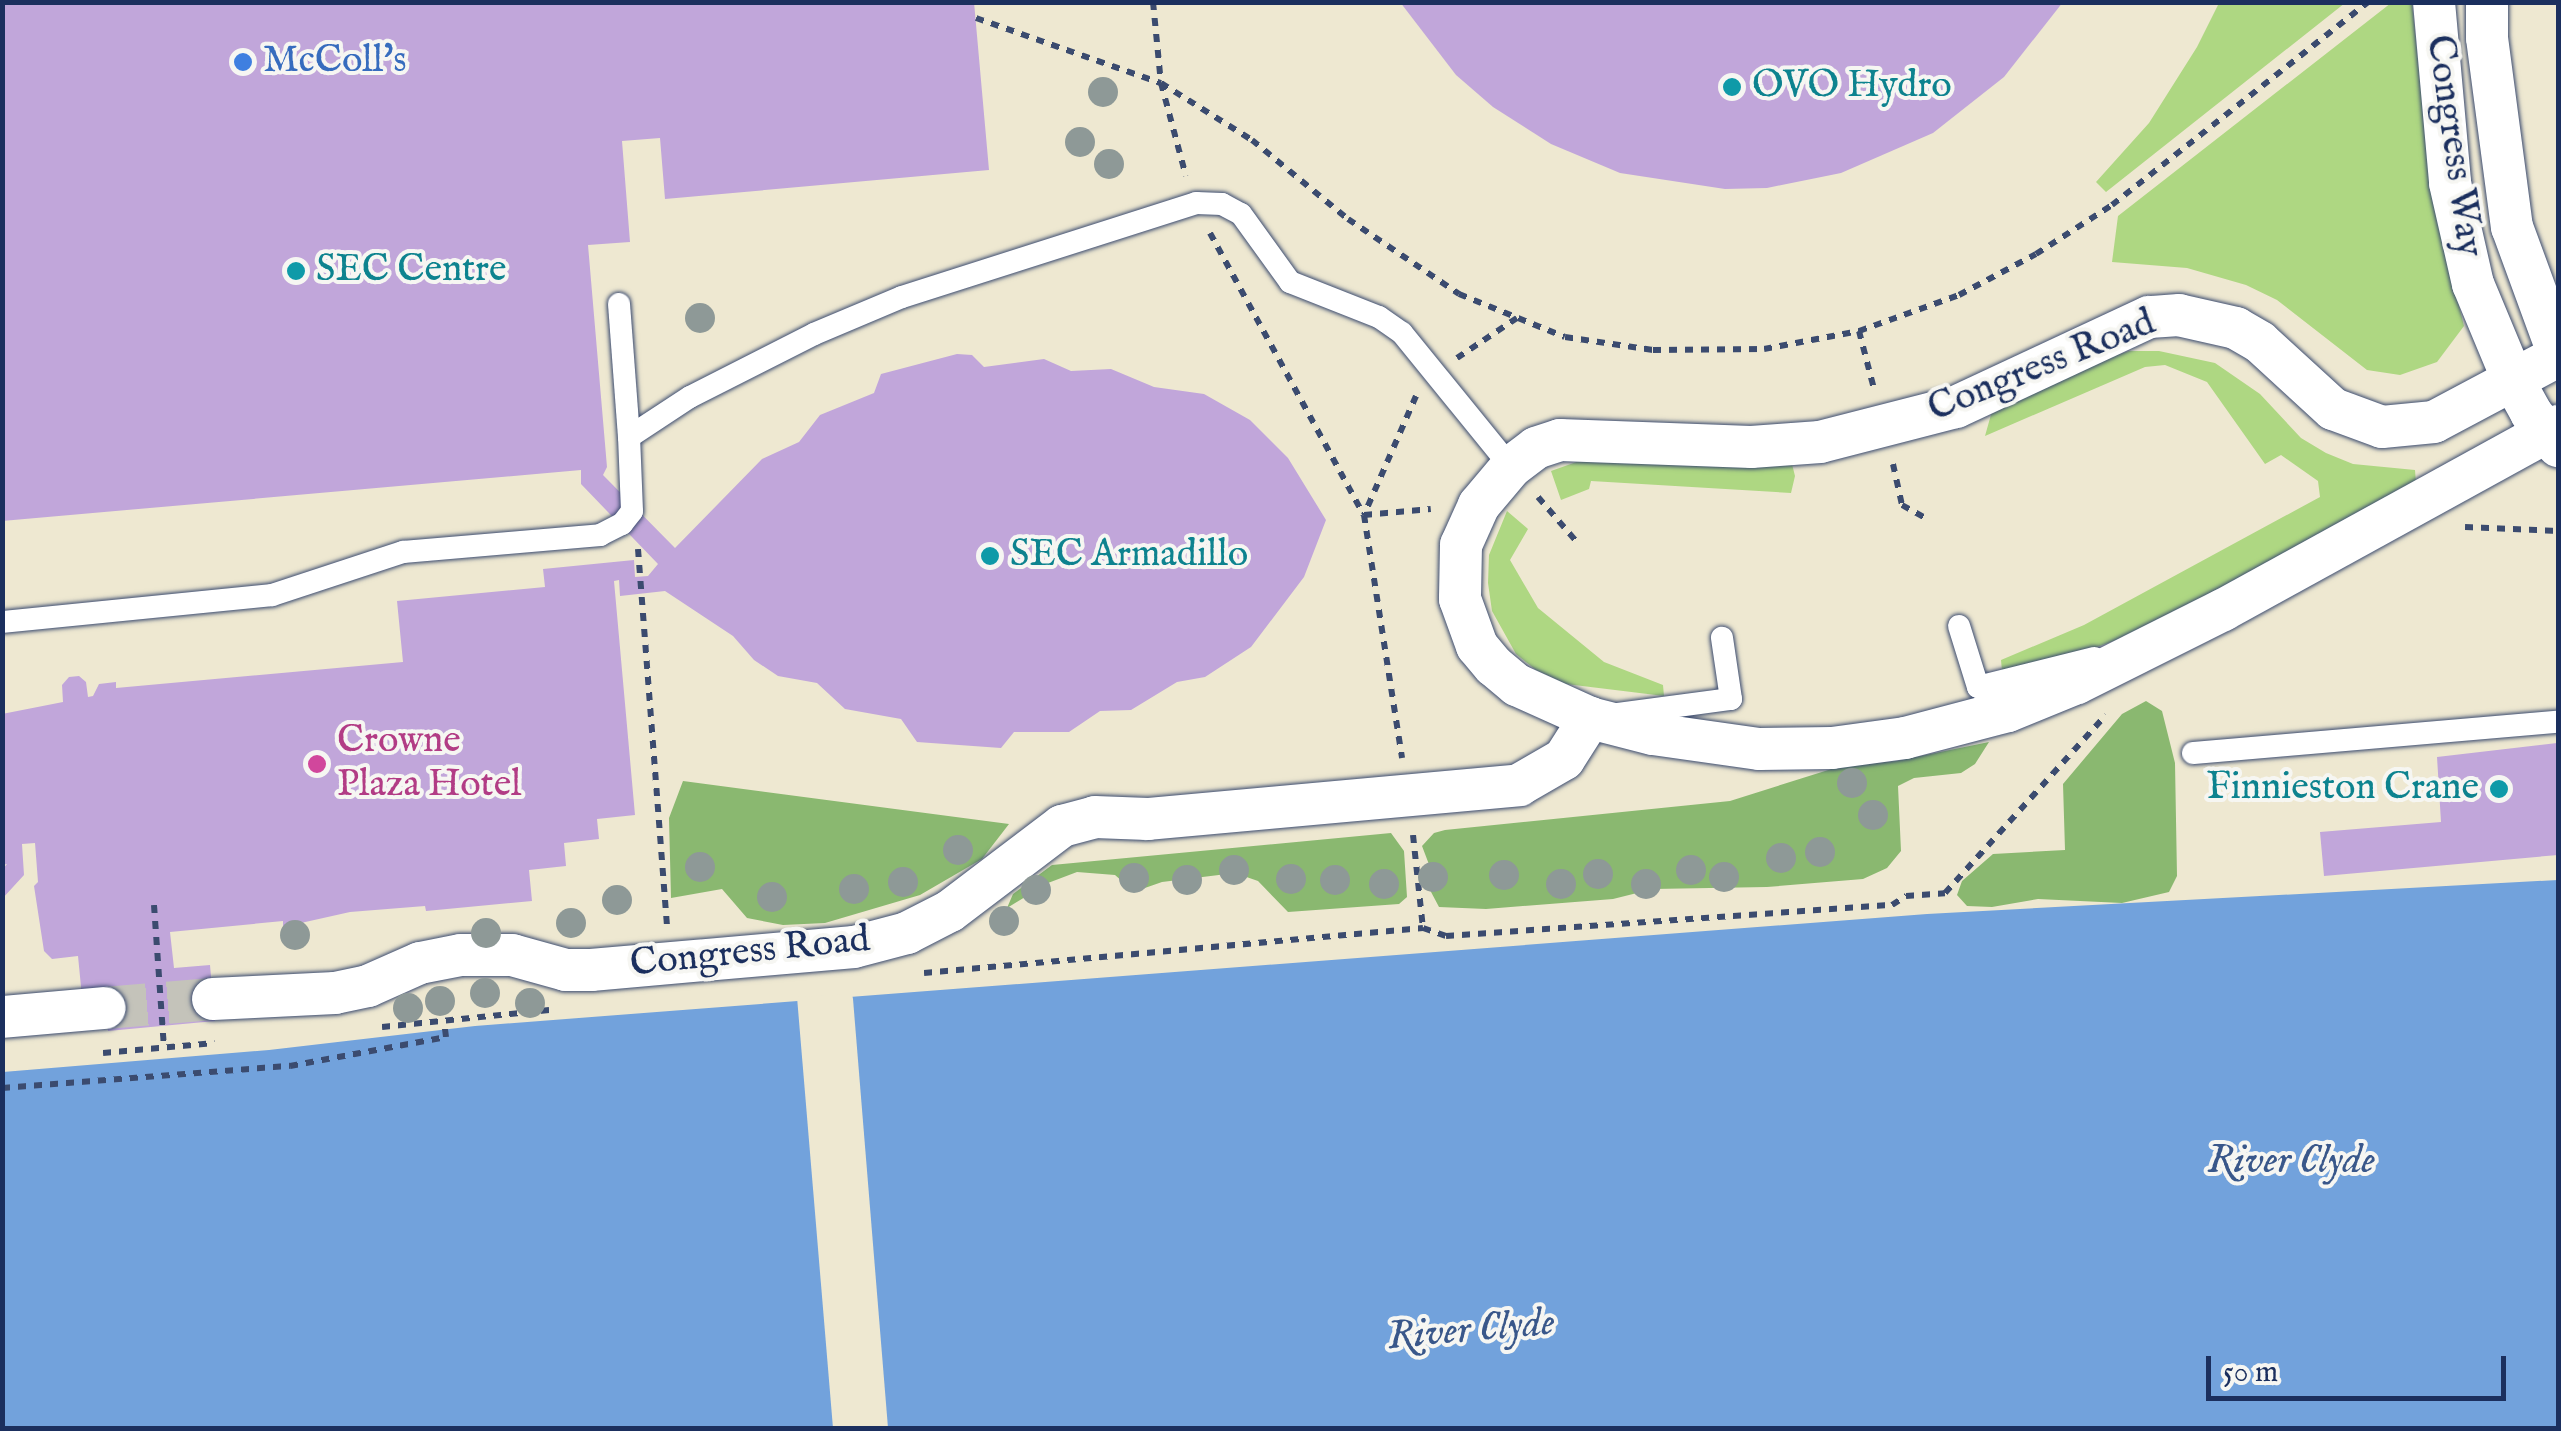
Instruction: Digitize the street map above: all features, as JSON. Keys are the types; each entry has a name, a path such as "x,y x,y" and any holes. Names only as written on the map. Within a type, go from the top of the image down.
{"street":[{"name":"Congress Way","path":"2434,2 2455,214 2473,284 2513,380 2555,435"},
{"name":"Congress Way","path":"2487,2 2487,38 2512,227 2558,355"},
{"name":"Congress Road","path":"2555,435 2165,640 2008,711 1905,738 1832,748 1759,749 1652,734 1590,718 1517,684 1477,646 1460,599 1461,545 1479,505 1512,466 1536,448 1560,440 1751,447 1820,442 1884,428 1990,393 2149,317 2179,315 2236,328 2260,342 2333,408 2382,427 2434,422 2558,355"},
{"name":"Congress Road","path":"213,999 335,993 368,986 420,963 460,955 512,955 566,970 854,947 907,933 950,912 1062,826 1095,817 1148,819 1408,797 1534,779 1564,758 1590,718"},
{"path":"2,1017 106,1008"}],"lane":[{"path":"629,436 690,397 814,334 902,297 1196,203 1222,204 1241,214 1256,228 1274,266 1290,282 1379,317 1402,333 1512,466"},
{"path":"2,622 272,595 403,552 600,535 628,518 634,492 620,304"},
{"path":"1959,626 1978,687 2165,640"},
{"path":"1590,718 1731,699 1722,638"},
{"path":"2193,753 2558,722"}],"path":[{"path":"1153,2 1161,83 1196,203 1364,516 1408,797 1423,928"},
{"path":"976,18 1161,83 1252,140 1348,219 1459,294 1564,337 1653,350 1764,349 1858,331 1960,295 2036,254 2112,205 2368,2"},
{"path":"634,492 670,963"},
{"path":"919,974 1423,928 1446,936 1892,906 1906,896 1945,893 2116,704"},
{"path":"154,905 164,1048"},
{"path":"369,1028 558,1009"},
{"path":"2,1088 290,1066 446,1037 444,1020"},
{"path":"92,1054 220,1043"}],"green space":[{"path":"2219,3 2345,3 2106,192 2096,182 2149,123 2197,47"},
{"path":"2391,3 2412,3 2433,201 2464,326 2437,362 2400,375 2367,370 2277,300 2246,285 2187,268 2112,262 2118,216"},
{"path":"2129,351 2159,351 2215,363 2260,394 2301,438 2326,453 2353,464 2415,470 2416,483 2144,630 2086,651 2002,671 2001,660 2084,625 2320,497 2318,481 2281,455 2265,464 2207,382 2165,365 2145,367 1985,436 1992,411 2089,364"},
{"path":"1582,460 1792,464 1795,476 1791,493 1591,481 1589,489 1561,500 1551,471"},
{"path":"1507,511 1528,529 1510,560 1538,608 1604,662 1663,685 1664,696 1566,684 1536,670 1516,654 1492,611 1488,583 1489,555"},
{"path":"2146,701 2162,711 2175,763 2177,876 2169,892 2122,903 2038,899 1992,907 1967,906 1957,895 1962,881 1993,854 2065,850 2063,784 2122,714"},
{"path":"1989,742 1975,764 1961,773 1914,778 1898,786 1901,851 1887,868 1863,879 1767,887 1653,889 1613,899 1486,909 1439,907 1430,890 1433,875 1422,846 1434,833 1445,830 1730,801 1841,766 1896,761"},
{"path":"683,781 1009,824 982,859 920,895 825,923 783,925 747,918 722,889 671,898 669,818"},
{"path":"1391,833 1404,851 1407,897 1399,904 1288,912 1258,881 1235,873 1162,882 1142,889 1130,888 1115,875 1077,872 1048,883 1007,908 1013,894 1052,865"}],"water":[{"name":"River Clyde","path":"2558,880 2558,1428 3,1428 3,1072 269,1050 475,1026 1927,914"}],"pier":[{"path":"852,994 888,1428 833,1428 797,997"}],"building":[{"path":"2,2 974,2 989,170 665,199 660,138 622,141 630,242 588,245 607,467 603,475 675,548 762,459 799,442 820,415 874,393 881,374 957,354 972,355 984,367 1044,359 1071,371 1111,369 1154,387 1204,394 1250,420 1288,458 1326,520 1304,577 1251,647 1205,677 1177,682 1131,710 1100,711 1069,732 1014,732 1001,748 917,742 901,719 845,709 817,683 778,676 754,660 733,636 665,591 620,596 619,580 614,581 635,815 597,819 599,839 564,843 566,866 529,870 532,901 426,911 425,906 350,912 283,927 283,921 170,932 174,968 210,965 215,1021 108,1031 104,996 82,997 78,956 52,959 44,951 34,886 38,882 35,843 22,844 24,875 2,899 2,870 7,864 2,865 2,714 63,702 62,685 69,677 79,676 86,682 88,697 93,696 99,684 116,682 116,688 403,662 397,601 545,587 543,569 634,560 635,577 648,576 658,564 581,484 581,470 2,521"},
{"name":"OVO Hydro","path":"1400,2 2063,2 2004,77 1933,133 1841,173 1767,188 1725,189 1620,173 1551,144 1493,107 1456,75"},
{"name":"Finnieston Crane","path":"2557,743 2558,855 2324,876 2320,832 2441,822 2437,757"}],"tunnel":[{"path":"105,1008 213,999"}],"place":[{"name":"McColl's","path":"243,62"},
{"name":"OVO Hydro","path":"1732,87"},
{"name":"SEC Centre","path":"296,271"},
{"name":"SEC Armadillo","path":"990,556"},
{"name":"Crowne Plaza Hotel","path":"317,764"},
{"name":"Finnieston Crane","path":"2499,789"}]}
